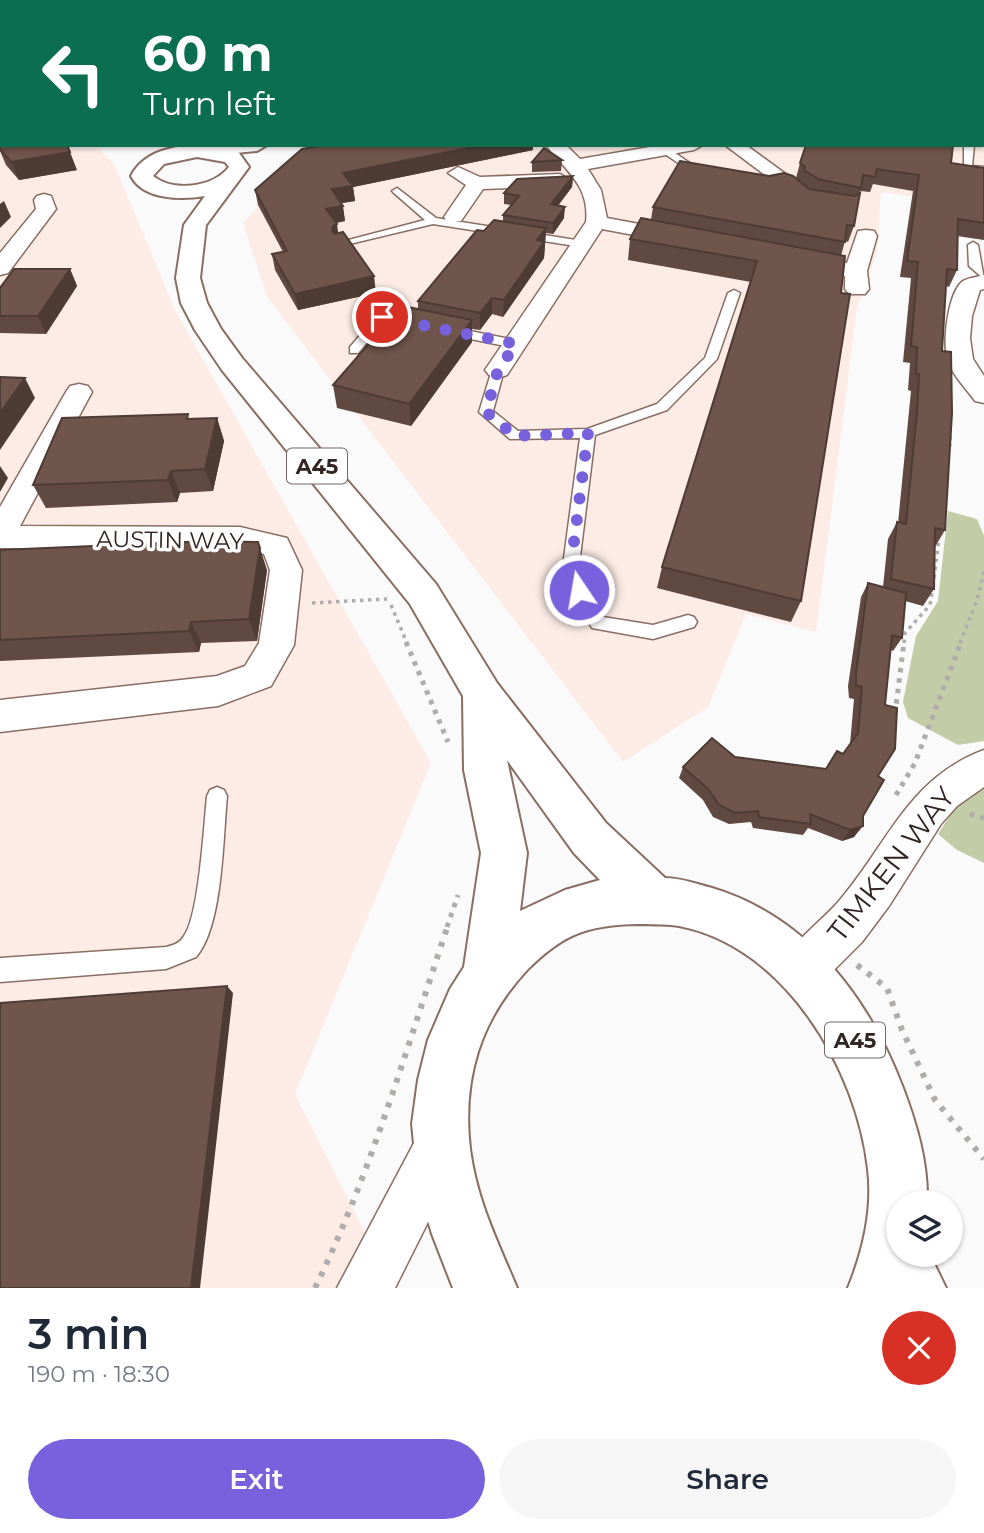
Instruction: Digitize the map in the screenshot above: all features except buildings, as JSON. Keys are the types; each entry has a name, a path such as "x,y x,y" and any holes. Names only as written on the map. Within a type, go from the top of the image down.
{"main road":[{"path":"138,147 144,170"},
{"path":"152,147 232,157 239,167 233,176"},
{"path":"195,225 185,203 166,190 145,182 142,176 144,170 158,159 189,152 267,148"},
{"path":"166,190 207,188 233,176 267,148"},
{"name":"A45","path":"233,176 212,199 195,225 188,278 194,303 208,330 232,364 423,594 483,695 590,838 652,898 704,908 816,956 881,1093 897,1171 895,1276"},
{"name":"A45","path":"483,695 486,771 504,853 488,974 467,1009 451,1049 442,1095 441,1145 453,1214 486,1288"},
{"path":"488,974 534,929 591,904 652,898"}],"street":[{"path":"498,370 596,222 599,211 581,172 557,147"},
{"path":"458,173 477,183 581,172 682,147"},
{"path":"737,147 793,187"},
{"path":"454,217 477,183"},
{"path":"0,268 46,209 44,200"},
{"path":"596,222 706,243"},
{"path":"774,256 857,280 866,236"},
{"path":"984,282 971,286 962,302 958,354 964,369 978,382 984,395"},
{"path":"0,536 79,392"},
{"name":"AUSTIN WAY","path":"0,536 240,538 276,546 286,570 276,645 258,676 218,691 0,716"},
{"name":"TIMKEN WAY","path":"816,956 860,911 932,803 962,776 984,767"},
{"path":"365,1288 441,1145"}],"lane":[{"path":"969,147 967,167 984,170"},
{"path":"665,150 696,172"},
{"path":"397,191 433,221"},
{"path":"341,245 433,221 582,244"},
{"path":"973,245 975,266 984,276"},
{"path":"498,370 486,412 515,436 588,433 662,407 711,359 734,293"},
{"path":"354,350 382,317 422,325"},
{"path":"435,328 516,344"},
{"path":"588,433 570,573 598,623 653,632 688,622"},
{"path":"0,970 182,955 192,945 202,917 217,796"}],"path":[{"path":"949,452 950,436"},
{"path":"895,718 905,633 930,605 940,527"},
{"path":"914,829 890,807 915,763 977,600 984,571"},
{"path":"281,605 388,598 452,753"},
{"path":"315,1288 337,1243 368,1161 460,885"},
{"path":"816,956 887,988 902,1030 935,1100 984,1159"}],"shaded area":[{"path":"0,147 97,147 114,164 175,310 431,763 295,1094 393,1288 0,1288"},
{"path":"372,147 984,147 984,207 881,192 877,252 857,308 816,632 746,614 708,707 623,762 267,297 243,223 273,191"}],"green space":[{"path":"948,511 977,519 984,536 984,741 958,745 908,718 903,702 916,636 938,601"},
{"path":"984,787 984,863 957,850 938,834 961,799"}],"route":[{"path":"382,317 516,344 498,370 486,412 515,436 588,433 570,573 579,590"}]}
